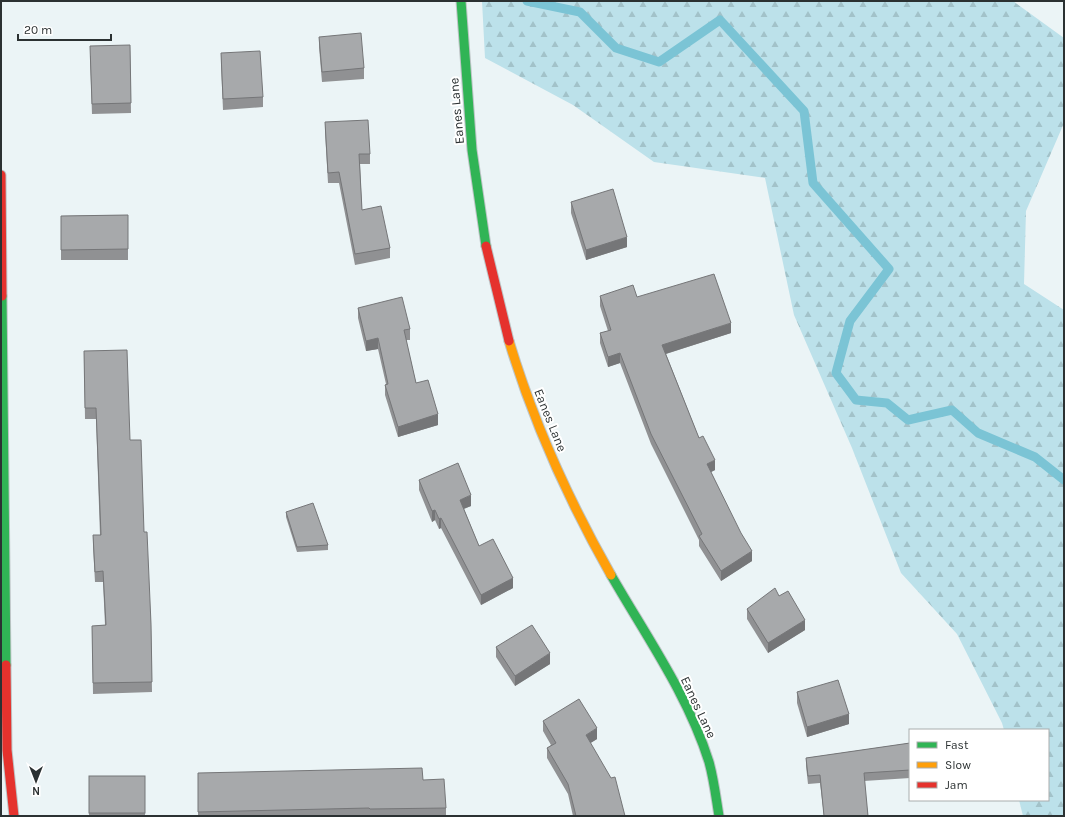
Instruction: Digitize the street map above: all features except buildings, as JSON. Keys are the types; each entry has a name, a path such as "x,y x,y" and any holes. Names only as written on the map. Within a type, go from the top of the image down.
{"street":[{"name":"Eanes Lane","path":"461,1 468,112 484,239 507,336 522,384 557,471 588,536 682,696 707,755 712,773 719,816"},
{"path":"1,175 7,750 14,816"}],"green space":[{"path":"482,1 1013,1 1064,38 1064,123 1026,211 1024,284 1064,310 1064,816 1023,816 1019,801 1049,801 1049,729 1004,729 957,634 901,573 852,448 794,315 765,178 654,162 573,105 485,58"}],"waterway":[{"path":"527,1 580,12 616,48 659,62 720,20 804,111 813,183 889,269 850,321 836,373 856,400 887,403 908,420 952,410 978,433 1035,457 1064,480"}],"traffic: fast":[{"path":"461,1 472,150 486,246"},
{"path":"2,296 6,665"},
{"path":"611,575 665,666 690,713 709,762 714,782 719,816"}],"traffic: slow":[{"path":"509,341 541,432 581,519 611,575"}],"traffic: jam":[{"path":"1,175 2,296"},
{"path":"486,246 509,341"},
{"path":"6,665 7,750 14,816"}]}
